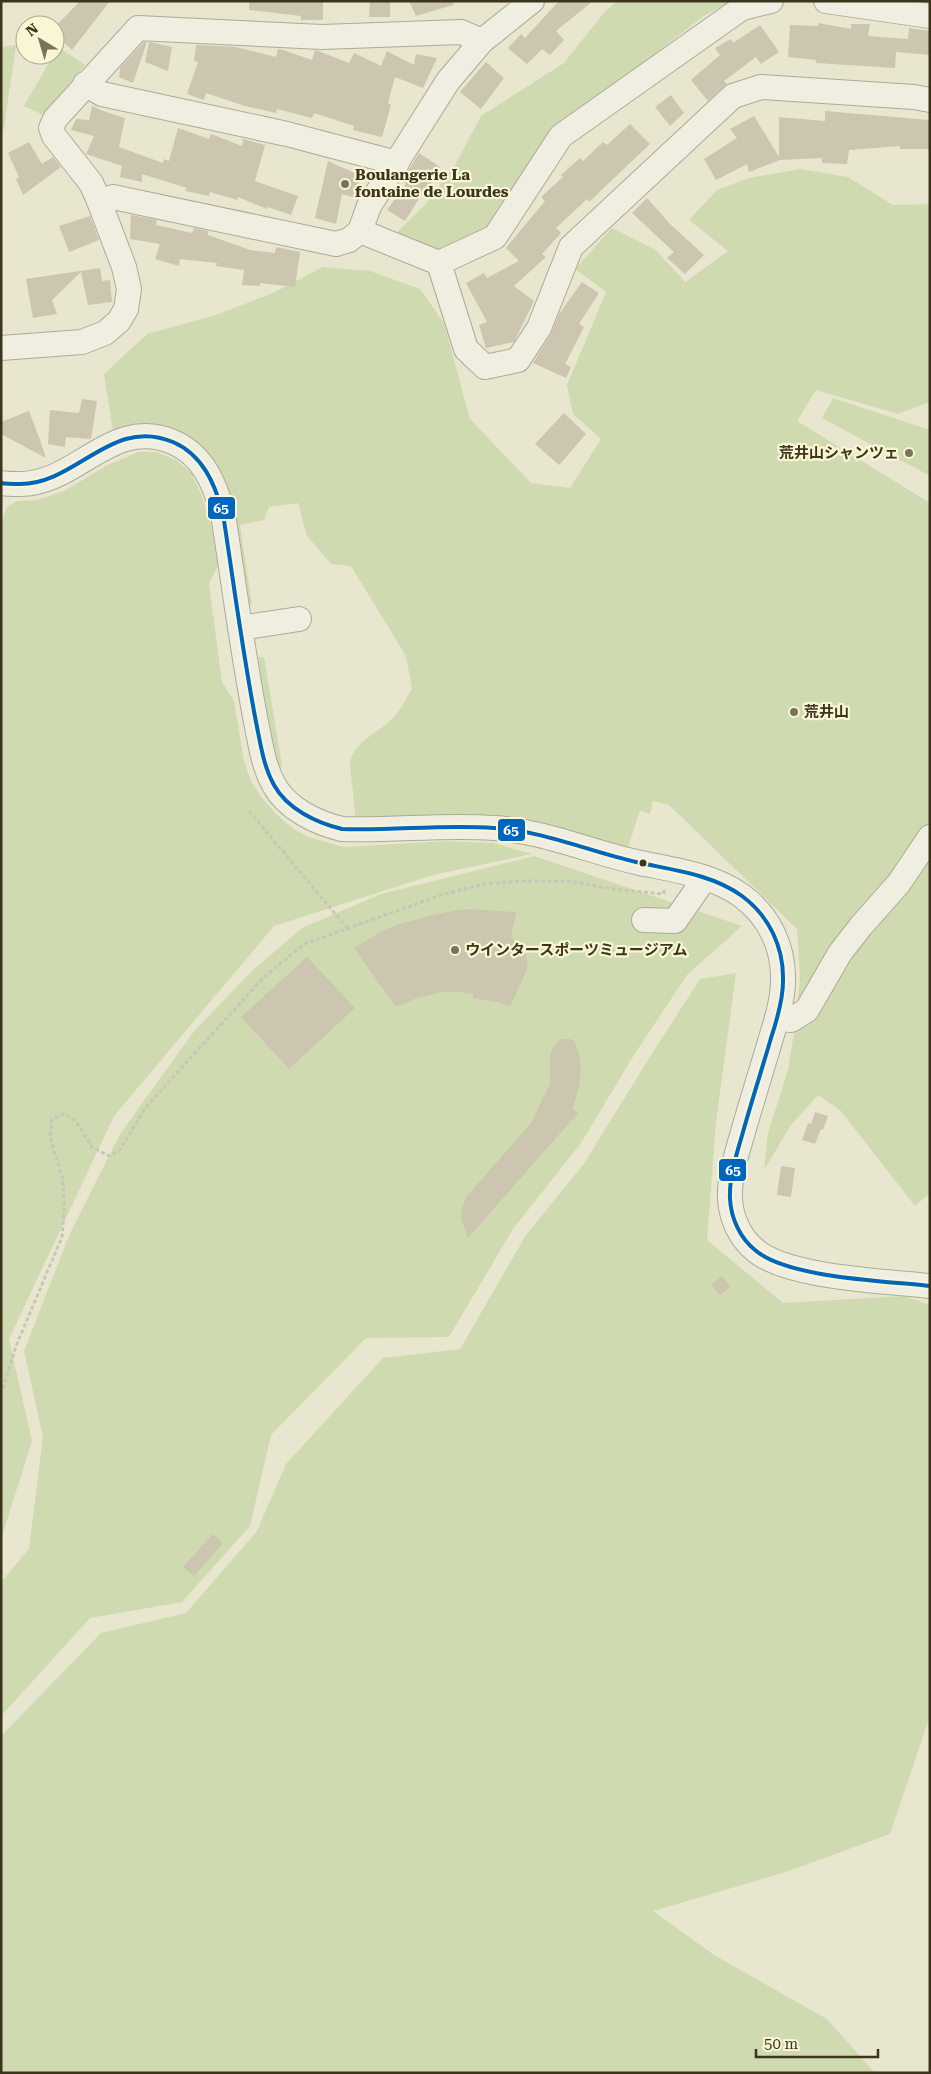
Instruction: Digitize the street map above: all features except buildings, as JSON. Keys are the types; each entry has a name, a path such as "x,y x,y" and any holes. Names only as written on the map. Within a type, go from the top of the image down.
{"street":[{"path":"360,231 439,263 495,238 561,136 742,8 771,1"},
{"path":"826,1 930,16"},
{"path":"99,201 113,197 336,244 349,240 360,231 369,206 448,81 482,41 530,2"},
{"path":"1,348 82,342 105,333 119,321 126,309 129,289 124,267 99,201 91,183 54,136 51,128 55,119 138,28 322,37 461,32 482,41"},
{"path":"86,84 102,94 286,134 397,162"},
{"path":"439,263 466,349 485,367 518,360 539,328 571,246 733,96 761,87 914,97 930,100"},
{"path":"2,486 32,484 56,476 117,441 151,435 180,445 196,456 216,487 223,514 250,695 261,750 267,768 274,786 288,801 322,824 342,829 496,828 568,841 633,861 674,869 705,878 726,887 749,902 767,921 776,938 784,981 777,1018 743,1130 731,1182 730,1200 734,1220 742,1236 755,1250 770,1261 790,1268 816,1273 930,1286"},
{"path":"240,628 299,619"},
{"path":"777,1018 791,1020 807,1010 840,953 899,882 930,837"},
{"path":"644,920 675,920 705,878"}],"path":[{"path":"249,811 348,928"},
{"path":"1,1395 16,1346 62,1237 64,1209 63,1180 50,1137 52,1119 64,1114 76,1120 92,1146 109,1156 119,1151 146,1107 264,977 304,944 444,894 485,884 522,881 569,881 613,889 663,894 674,869"}],"green space":[{"path":"618,1 731,1 704,16 558,128 489,229 438,256 395,234 424,206 455,165 481,116 564,63 606,10"},
{"path":"15,45 4,128 1,133 1,47"},
{"path":"65,52 85,65 43,115 24,106 48,65 65,65"},
{"path":"800,169 848,177 893,205 930,204 930,402 898,414 816,390 797,421 930,503 930,1193 915,1206 840,1110 818,1095 791,1125 764,1170 768,1133 788,1070 795,1027 800,979 797,929 669,805 653,801 650,814 640,810 628,848 356,822 350,765 352,757 360,744 395,716 412,689 406,656 351,566 331,564 307,536 298,503 269,507 264,520 240,525 252,604 244,606 229,506 159,428 134,425 113,431 104,374 147,334 216,315 275,292 323,267 370,271 420,289 444,323 470,419 531,483 570,488 601,439 573,414 567,385 606,292 575,269 612,228 656,250 685,282 728,251 689,220 717,190 749,178"},
{"name":"荒井山シャンツェ","path":"833,398 930,430 930,476 822,418"},
{"path":"138,452 157,452 176,460 191,473 202,496 222,557 209,584 222,682 234,701 244,761 251,781 276,814 291,827 308,837 344,847 447,841 493,843 532,854 433,875 274,926 114,1116 9,1339 32,1441 1,1539 1,523 7,507 17,501 37,500 64,491 106,466"},
{"path":"254,657 264,657 282,766 275,771"},
{"path":"534,856 742,926 687,975 634,1055 581,1143 513,1229 449,1337 366,1338 271,1435 250,1526 182,1602 90,1618 1,1716 1,1582 29,1549 43,1437 24,1351 70,1233 120,1134 195,1030 252,971 302,928 381,894"},
{"path":"736,973 716,1122 707,1240 783,1303 904,1296 930,1305 930,1716 890,1834 786,1872 653,1911 714,1955 827,2019 875,2073 1,2073 1,1736 101,1633 186,1613 257,1531 286,1464 383,1358 460,1349 526,1235 583,1165 700,979"}],"transit line":[{"name":"65","path":"1,483 20,484 40,481 59,474 113,444 131,438 151,436 173,442 200,463 212,481 223,514 247,674 265,764 280,794 304,814 342,829 475,827 530,833 618,858 677,870 705,878 730,889 752,904 767,923 778,944 783,968 783,988 781,1003 732,1173 730,1199 737,1227 745,1240 755,1250 770,1259 790,1267 838,1277 930,1286"}],"place":[{"name":"Boulangerie La fontaine de Lourdes","path":"345,184"},
{"name":"荒井山シャンツェ","path":"909,453"},
{"name":"荒井山","path":"794,712"},
{"name":"ウインタースポーツミュージアム","path":"455,950"}]}
